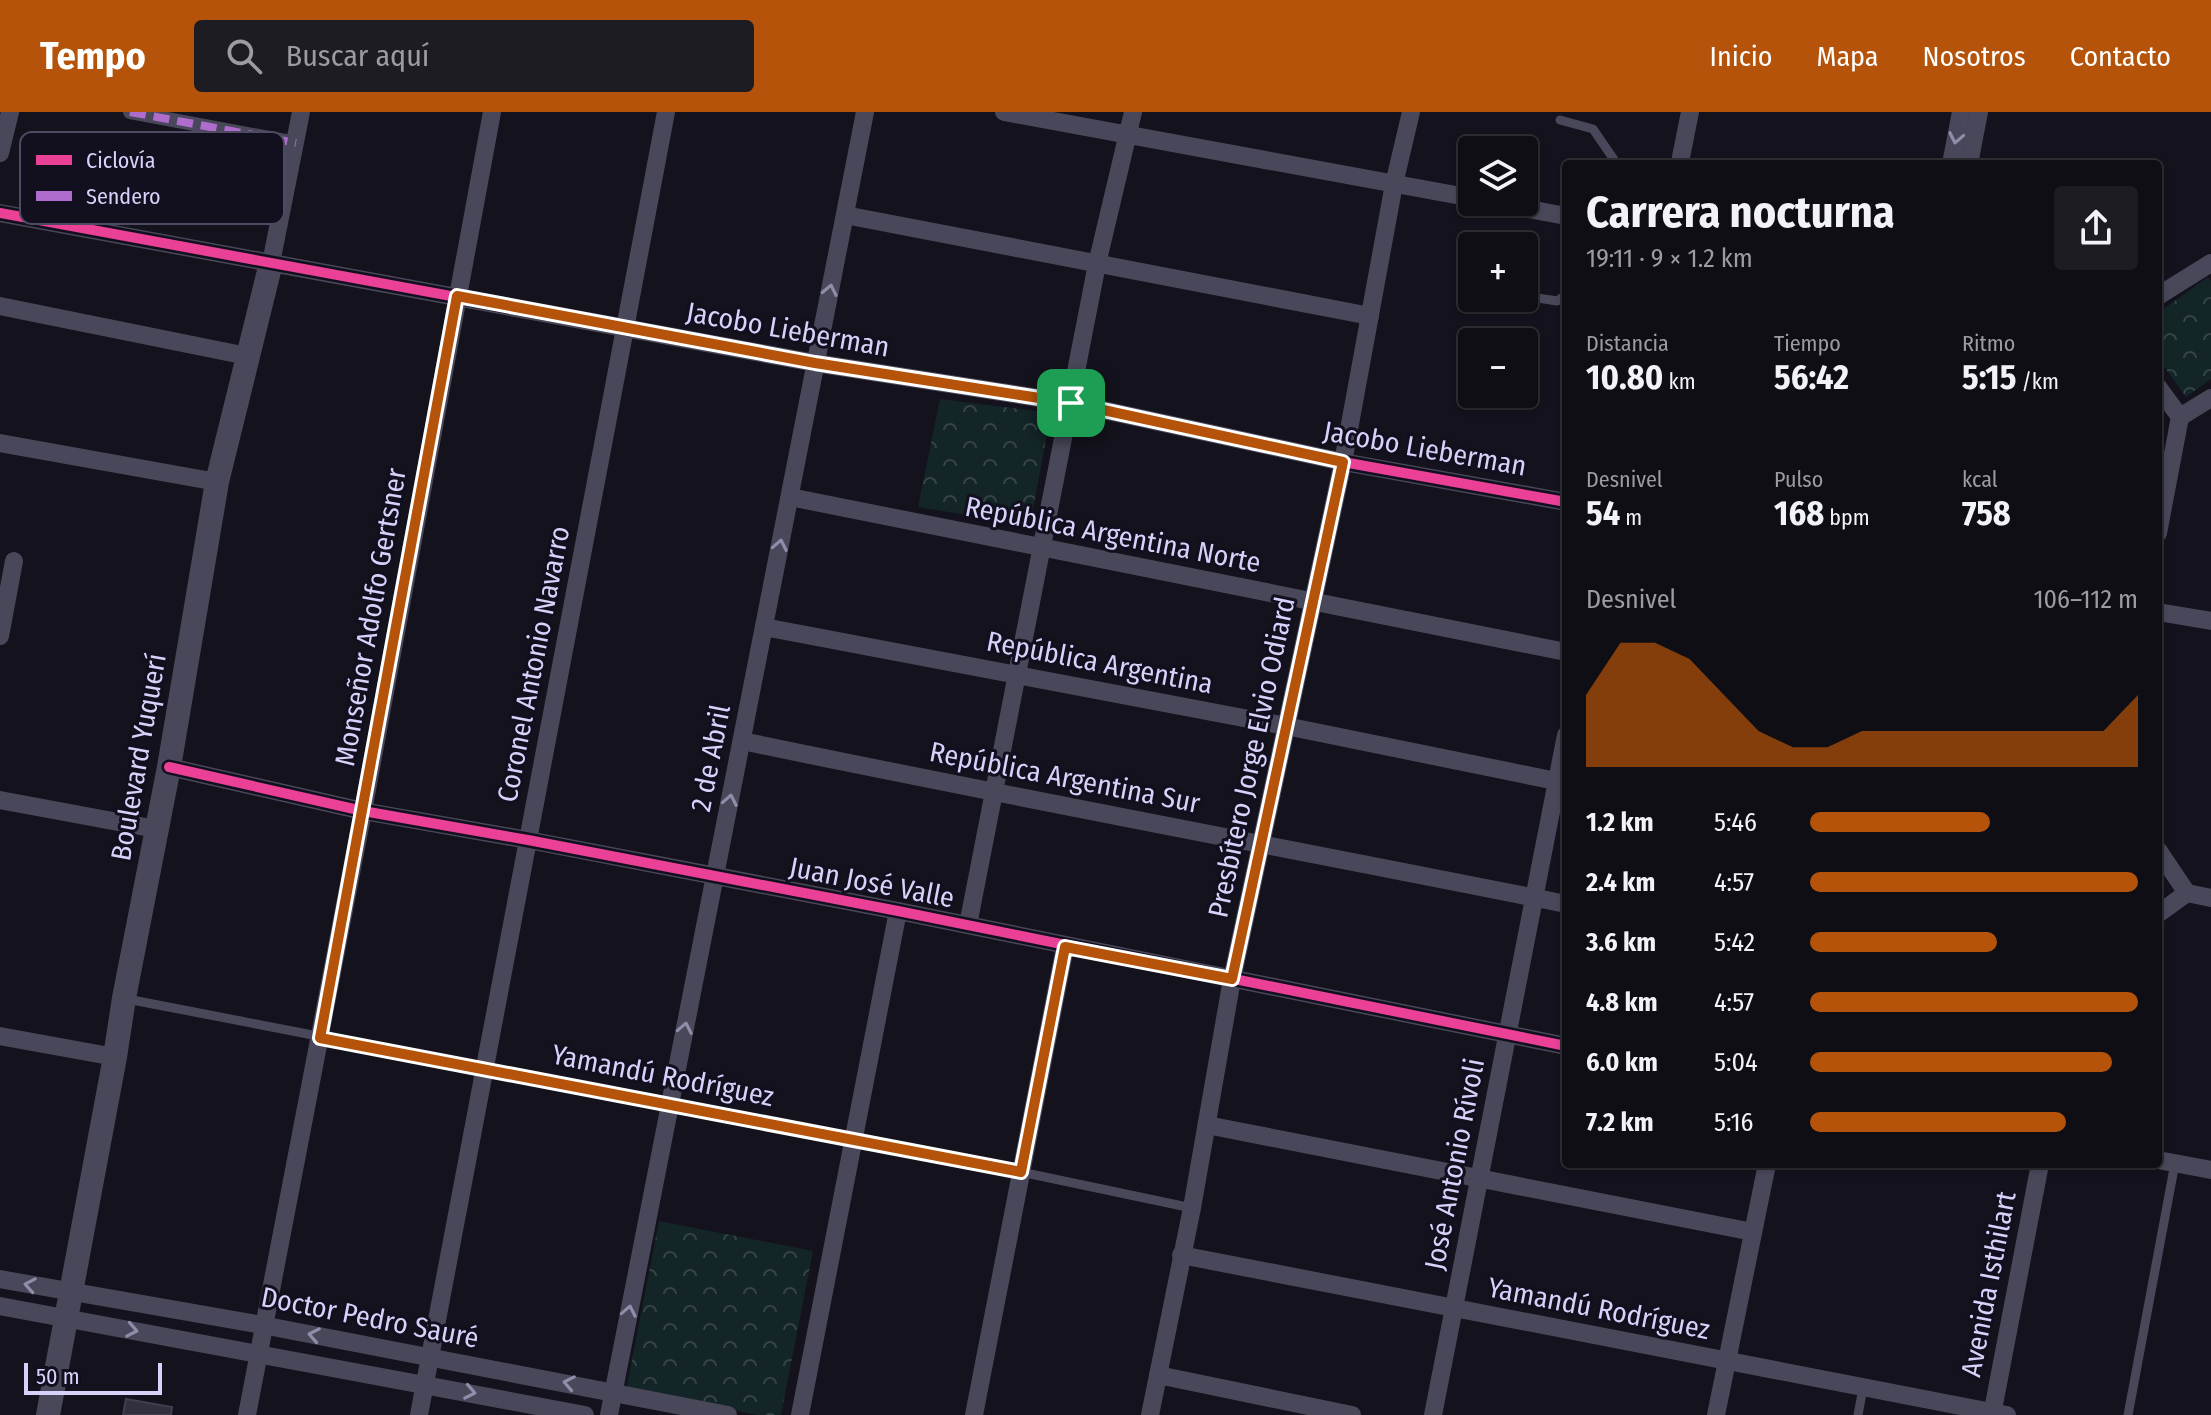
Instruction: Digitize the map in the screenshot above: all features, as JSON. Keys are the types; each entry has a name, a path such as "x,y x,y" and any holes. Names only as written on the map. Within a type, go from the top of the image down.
{"street":[{"path":"0,153 10,112"},
{"path":"130,112 237,132"},
{"name":"Boulevard Yuquerí","path":"284,201 301,112"},
{"name":"Monseñor Adolfo Gertsner","path":"247,1415 492,112"},
{"name":"Coronel Antonio Navarro","path":"419,1415 666,112"},
{"name":"2 de Abril","path":"609,1415 865,112"},
{"path":"1004,112 1458,195"},
{"path":"968,925 1097,264 1133,112"},
{"name":"Presbítero Jorge Elvio Odiard","path":"1150,1415 1192,1208 1232,979 1314,603 1394,184 1411,112"},
{"path":"1679,160 1690,112"},
{"path":"1952,160 1961,112"},
{"path":"1970,160 1979,112"},
{"path":"284,141 296,143"},
{"path":"1538,211 1562,215"},
{"name":"Jacobo Lieberman","path":"0,213 20,217"},
{"path":"845,215 1370,316"},
{"name":"Jacobo Lieberman","path":"60,224 815,363 1071,403 1343,462 1562,501"},
{"name":"Boulevard Yuquerí","path":"48,1415 169,767 217,482 279,224"},
{"path":"2162,288 2211,263"},
{"path":"0,306 247,356"},
{"path":"2162,392 2180,417 2162,512"},
{"path":"2180,417 2211,398"},
{"path":"0,443 217,482"},
{"name":"República Argentina Norte","path":"790,497 1562,651"},
{"path":"0,636 14,561"},
{"path":"2162,613 2211,621"},
{"name":"República Argentina","path":"764,627 1562,782"},
{"name":"República Argentina Sur","path":"742,741 1562,903"},
{"name":"Juan José Valle","path":"169,767 363,811 898,911 1562,1045"},
{"name":"José Antonio Rívoli","path":"1433,1415 1508,1034 1562,782"},
{"path":"0,800 156,829"},
{"path":"2162,856 2187,893 2211,898"},
{"path":"2162,911 2187,893"},
{"path":"800,1415 898,911"},
{"path":"974,1415 1065,947"},
{"path":"0,1036 115,1057"},
{"path":"1207,1125 1753,1232"},
{"path":"2167,1161 2211,1170"},
{"path":"1716,1415 1766,1168"},
{"name":"Avenida Isthilart","path":"1997,1414 2039,1168"},
{"name":"Yamandú Rodríguez","path":"1181,1255 1997,1414"},
{"name":"Doctor Pedro Sauré","path":"0,1279 262,1325 728,1415"},
{"name":"Doctor Pedro Sauré","path":"0,1306 585,1415"},
{"path":"1158,1375 1352,1415"}],"lane":[{"path":"1560,120 1593,129 1614,160"},
{"path":"1538,298 1557,301 1562,298"},
{"name":"Yamandú Rodríguez","path":"124,998 1192,1208"},
{"path":"2128,1415 2167,1161"},
{"path":"1858,1415 1863,1388"}],"green space":[{"path":"2208,277 2211,281 2211,379 2186,397 2162,364 2162,310"},
{"path":"940,399 1051,413 1030,525 918,507"},
{"path":"659,1221 813,1251 781,1415 758,1415 626,1390"}],"building":[{"path":"126,1399 172,1407 171,1415 123,1415"}],"marked path":[{"path":"130,112 237,132"},
{"path":"284,141 296,143"}],"cycle path":[{"path":"0,213 20,217"},
{"path":"60,224 815,363 1071,403 1343,462 1562,501"},
{"path":"169,767 363,811 898,911 1562,1045"}],"route":[{"path":"457,296 815,363 1071,403 1343,462 1232,979 1065,947 1021,1172 320,1038 457,296"}]}
